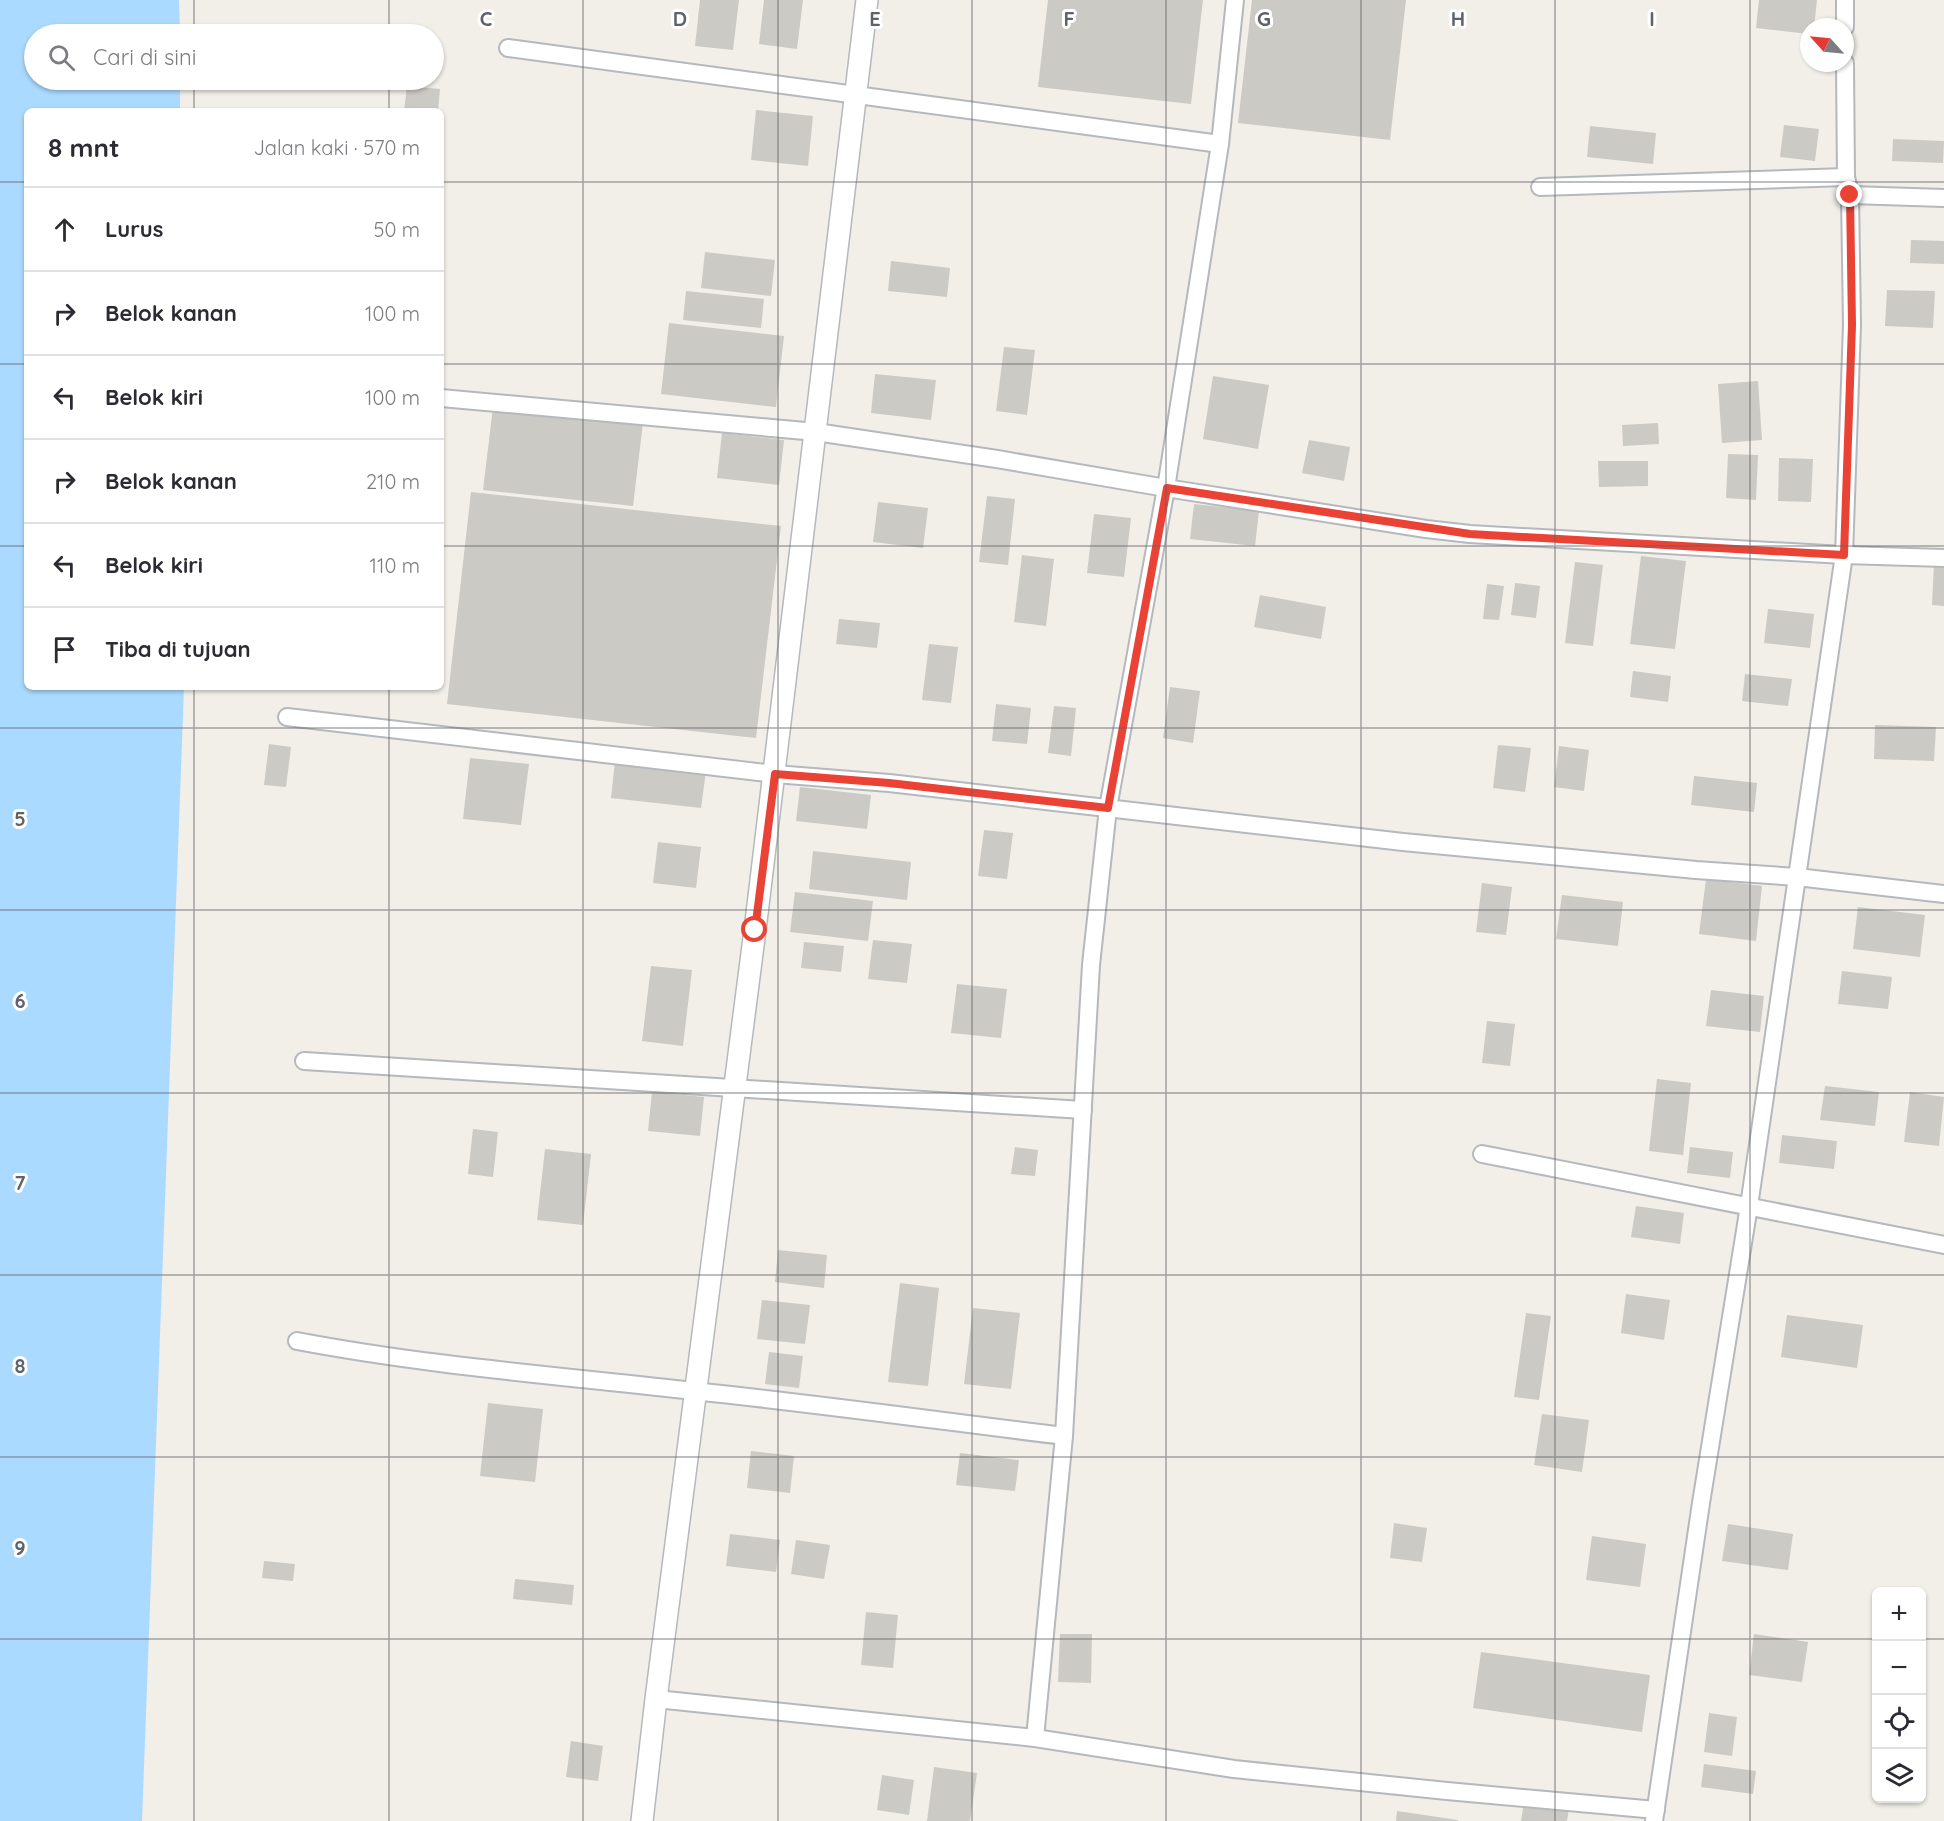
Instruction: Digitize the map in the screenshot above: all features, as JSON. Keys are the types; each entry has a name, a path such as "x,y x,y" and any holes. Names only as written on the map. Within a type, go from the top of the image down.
{"street":[{"path":"642,1821 775,774 867,0"},
{"path":"1035,1738 1064,1436 1091,964 1108,808 1167,488 1220,144 1235,0"},
{"path":"1845,0 1845,18"},
{"path":"508,48 1220,144"},
{"path":"656,1699 1035,1738 1234,1769 1655,1816 1701,1503 1749,1206 1844,555 1852,325 1850,195 1846,177 1845,72"},
{"path":"1540,187 1846,177"},
{"path":"1850,195 1944,198"},
{"path":"444,398 816,432 1470,534 1844,555 1944,558"},
{"path":"287,717 775,774 889,783 1403,843 1797,877 1944,894"},
{"path":"304,1061 1083,1110"},
{"path":"1482,1154 1944,1245"},
{"path":"297,1341 457,1366 696,1391 1064,1436"}],"water":[{"path":"0,0 179,0 180,24 24,24 24,90 180,90 180,108 24,108 24,690 184,690 142,1821 0,1821"}],"building":[{"path":"700,0 739,0 733,50 695,46"},
{"path":"764,0 803,0 797,49 759,44"},
{"path":"1048,0 1203,0 1191,104 1038,87"},
{"path":"1252,0 1406,0 1390,140 1238,123"},
{"path":"1759,0 1817,0 1815,18 1800,18 1800,33 1756,28"},
{"path":"407,90 440,90 438,108 404,108"},
{"path":"756,110 813,116 808,166 751,160"},
{"path":"1784,125 1819,129 1815,161 1780,157"},
{"path":"1590,126 1656,133 1653,164 1587,157"},
{"path":"1893,139 1944,141 1943,163 1892,161"},
{"path":"1911,240 1944,241 1944,264 1910,263"},
{"path":"705,252 775,260 771,296 701,288"},
{"path":"891,261 950,268 947,297 888,291"},
{"path":"1887,290 1935,291 1933,328 1885,326"},
{"path":"686,291 764,299 761,328 683,320"},
{"path":"669,323 784,336 776,407 661,394"},
{"path":"1004,347 1035,350 1027,415 996,411"},
{"path":"875,374 936,380 931,420 871,413"},
{"path":"1213,376 1269,385 1258,449 1203,439"},
{"path":"1758,381 1762,440 1722,443 1718,384"},
{"path":"493,407 643,423 633,506 483,490"},
{"path":"1658,423 1659,444 1623,446 1622,425"},
{"path":"722,433 784,440 779,485 717,478"},
{"path":"1309,440 1350,447 1344,481 1302,473"},
{"path":"1728,454 1758,455 1756,500 1726,498"},
{"path":"1779,458 1813,459 1811,502 1778,501"},
{"path":"1598,461 1648,461 1648,486 1599,487"},
{"path":"471,492 781,526 756,738 447,704"},
{"path":"987,496 1015,499 1008,565 979,562"},
{"path":"878,502 928,508 923,548 873,542"},
{"path":"1194,504 1259,511 1255,546 1190,539"},
{"path":"1094,514 1131,518 1124,577 1087,573"},
{"path":"1022,555 1054,559 1046,626 1014,622"},
{"path":"1641,556 1686,561 1675,649 1630,644"},
{"path":"1575,562 1603,565 1593,646 1565,643"},
{"path":"1934,564 1944,564 1944,606 1932,605"},
{"path":"1515,583 1540,586 1536,618 1511,615"},
{"path":"1487,584 1504,586 1499,620 1483,619"},
{"path":"1260,595 1326,607 1321,639 1254,627"},
{"path":"1768,609 1814,614 1810,648 1764,643"},
{"path":"839,619 880,623 877,648 836,644"},
{"path":"929,644 958,647 951,703 922,700"},
{"path":"1633,671 1671,676 1668,702 1630,697"},
{"path":"1745,674 1792,679 1788,706 1742,701"},
{"path":"1170,687 1200,691 1193,743 1163,738"},
{"path":"996,704 1031,708 1027,744 992,741"},
{"path":"1054,706 1076,708 1071,756 1048,753"},
{"path":"1875,725 1936,727 1934,761 1874,759"},
{"path":"269,744 291,747 286,787 264,785"},
{"path":"1498,745 1531,748 1525,792 1493,788"},
{"path":"1559,746 1589,750 1584,791 1554,787"},
{"path":"470,758 529,764 521,825 463,819"},
{"path":"615,761 706,771 701,808 611,798"},
{"path":"1694,776 1757,783 1754,812 1691,805"},
{"path":"800,787 871,795 867,829 796,821"},
{"path":"984,830 1013,833 1007,879 978,876"},
{"path":"658,842 701,847 696,888 653,883"},
{"path":"813,851 911,862 907,900 809,889"},
{"path":"1706,879 1762,886 1756,941 1699,934"},
{"path":"1482,883 1512,887 1506,935 1476,932"},
{"path":"795,892 873,901 868,941 790,932"},
{"path":"1562,895 1623,902 1618,946 1556,939"},
{"path":"1858,907 1925,915 1920,957 1853,949"},
{"path":"873,940 912,944 907,983 868,979"},
{"path":"804,942 844,946 841,972 801,968"},
{"path":"651,966 692,970 683,1046 642,1041"},
{"path":"1842,971 1892,977 1888,1009 1838,1004"},
{"path":"957,984 1007,989 1001,1038 951,1033"},
{"path":"1711,990 1764,996 1760,1032 1706,1026"},
{"path":"1487,1021 1515,1024 1510,1066 1482,1063"},
{"path":"1657,1079 1691,1083 1683,1155 1649,1151"},
{"path":"1825,1086 1879,1092 1875,1126 1820,1120"},
{"path":"652,1092 704,1097 700,1136 648,1131"},
{"path":"1910,1092 1944,1097 1939,1146 1904,1142"},
{"path":"473,1129 498,1132 493,1177 468,1174"},
{"path":"1782,1135 1837,1141 1834,1169 1779,1163"},
{"path":"1015,1147 1038,1150 1035,1176 1011,1174"},
{"path":"1690,1147 1733,1152 1730,1178 1687,1173"},
{"path":"545,1149 591,1154 583,1225 537,1220"},
{"path":"1636,1206 1684,1213 1680,1244 1631,1237"},
{"path":"778,1250 827,1255 824,1288 775,1282"},
{"path":"900,1283 939,1288 928,1386 888,1382"},
{"path":"1626,1294 1670,1300 1664,1340 1621,1333"},
{"path":"762,1300 810,1305 805,1344 757,1339"},
{"path":"973,1308 1020,1313 1011,1389 964,1384"},
{"path":"1526,1313 1551,1316 1539,1400 1514,1397"},
{"path":"1787,1315 1863,1325 1857,1368 1781,1357"},
{"path":"769,1352 803,1356 799,1388 765,1384"},
{"path":"488,1403 543,1409 535,1482 480,1476"},
{"path":"1542,1414 1589,1420 1582,1472 1534,1465"},
{"path":"751,1451 794,1456 790,1493 747,1488"},
{"path":"960,1453 1019,1460 1015,1491 956,1485"},
{"path":"1394,1523 1427,1528 1422,1562 1390,1558"},
{"path":"1728,1524 1793,1534 1788,1570 1722,1561"},
{"path":"730,1534 780,1540 776,1572 726,1566"},
{"path":"1592,1536 1646,1544 1640,1587 1586,1580"},
{"path":"796,1540 830,1545 824,1579 791,1574"},
{"path":"264,1561 295,1564 293,1581 262,1578"},
{"path":"515,1579 574,1585 572,1605 513,1599"},
{"path":"866,1612 898,1615 893,1668 861,1665"},
{"path":"1060,1634 1092,1634 1091,1683 1058,1682"},
{"path":"1754,1634 1808,1642 1802,1682 1749,1675"},
{"path":"1481,1652 1650,1675 1642,1732 1473,1708"},
{"path":"1709,1713 1737,1717 1732,1756 1704,1752"},
{"path":"571,1741 603,1746 598,1781 566,1777"},
{"path":"1704,1764 1756,1771 1753,1794 1701,1787"},
{"path":"934,1767 977,1773 970,1821 927,1821"},
{"path":"882,1775 914,1780 909,1815 877,1810"},
{"path":"1524,1801 1569,1808 1567,1821 1521,1821"},
{"path":"1397,1811 1458,1820 1458,1821 1396,1821"}],"route":[{"path":"755,930 775,774 889,783 1108,808 1167,488 1470,534 1844,555 1852,325 1850,195"}]}
